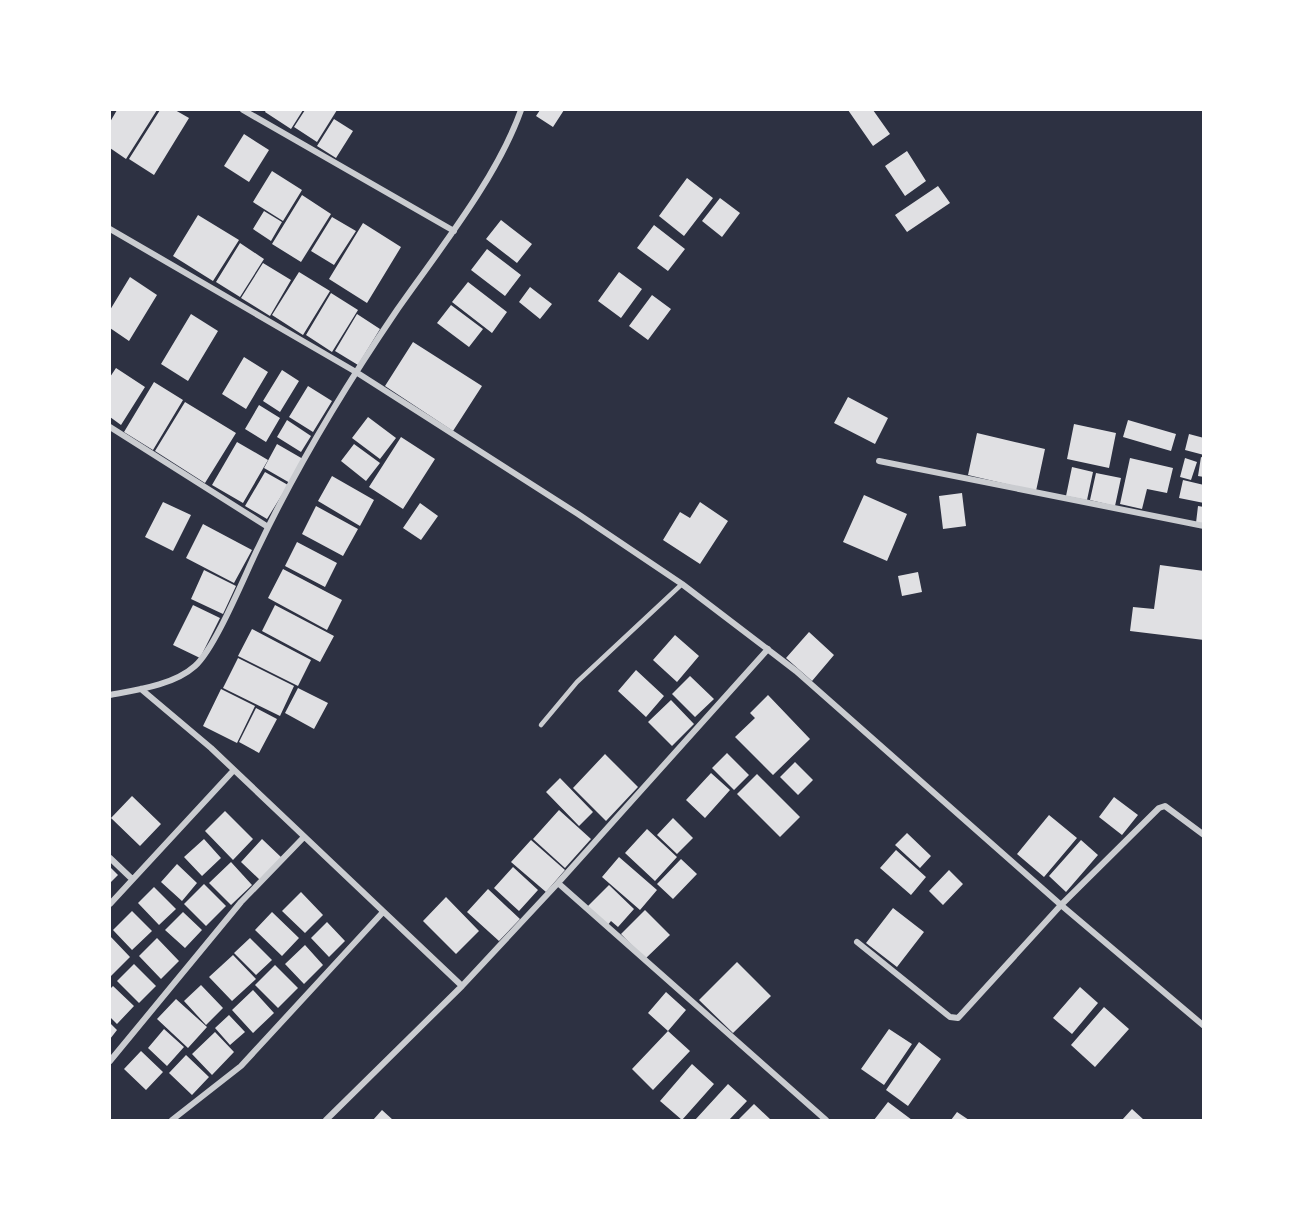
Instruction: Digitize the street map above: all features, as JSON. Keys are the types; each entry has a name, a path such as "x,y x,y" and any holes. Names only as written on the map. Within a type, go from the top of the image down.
{"street":[{"path":"243,110 454,231"},
{"path":"110,695 167,681 198,662 211,644 268,527 356,372 454,231 504,147 521,110"},
{"path":"110,229 356,372 578,514 682,584 768,649 1203,1026"},
{"path":"110,427 268,527"},
{"path":"879,461 1203,526"},
{"path":"326,1120 462,986 558,883 768,649"},
{"path":"141,689 188,727 462,986"},
{"path":"110,904 232,771"},
{"path":"857,942 950,1017 958,1018 1061,905 1159,808 1165,806 1172,809 1203,835"},
{"path":"110,1061 242,902 303,838"},
{"path":"110,858 132,879"},
{"path":"558,883 826,1120"},
{"path":"172,1120 241,1066 383,912"}],"lane":[{"path":"541,724 577,682 682,584"}],"building":[{"path":"117,110 157,110 126,159 110,148 110,122"},
{"path":"160,110 175,110 189,118 154,175 129,159"},
{"path":"266,110 303,110 291,129 265,112"},
{"path":"305,110 337,110 317,142 294,127"},
{"path":"540,110 564,110 553,127 536,116"},
{"path":"848,110 873,110 890,134 873,146"},
{"path":"334,119 353,131 336,158 317,146"},
{"path":"244,134 269,150 249,182 224,166"},
{"path":"907,151 926,181 905,196 885,166"},
{"path":"272,171 302,190 283,221 253,202"},
{"path":"687,178 713,198 684,236 659,216"},
{"path":"938,186 950,203 907,232 895,215"},
{"path":"302,195 331,214 301,262 272,244"},
{"path":"720,198 740,213 722,237 702,221"},
{"path":"264,211 282,222 271,241 253,229"},
{"path":"198,215 239,240 213,281 173,256"},
{"path":"332,217 356,231 334,265 311,251"},
{"path":"501,220 532,244 517,263 486,239"},
{"path":"363,223 401,247 367,303 329,279"},
{"path":"654,225 685,249 668,271 637,248"},
{"path":"240,243 264,259 240,297 216,282"},
{"path":"487,249 521,275 505,296 471,270"},
{"path":"263,263 291,280 270,316 241,298"},
{"path":"299,272 330,291 303,335 272,315"},
{"path":"619,272 642,289 621,318 598,301"},
{"path":"130,277 157,295 129,341 110,328 110,310"},
{"path":"468,282 507,312 492,333 452,302"},
{"path":"530,287 552,304 540,319 519,302"},
{"path":"331,293 358,310 332,352 306,335"},
{"path":"652,295 671,309 648,340 629,326"},
{"path":"451,305 483,329 469,347 437,323"},
{"path":"191,314 218,331 188,381 161,364"},
{"path":"357,314 380,329 358,365 335,351"},
{"path":"413,342 482,386 453,431 385,386"},
{"path":"244,357 268,372 246,409 222,394"},
{"path":"116,368 145,387 121,425 110,417 110,377"},
{"path":"282,370 299,381 280,412 263,401"},
{"path":"154,382 183,400 153,450 124,432"},
{"path":"308,386 332,401 313,432 289,417"},
{"path":"848,397 888,418 875,444 834,423"},
{"path":"185,402 236,433 205,483 155,451"},
{"path":"259,405 280,418 266,442 245,429"},
{"path":"368,417 396,438 380,459 352,438"},
{"path":"287,420 311,436 301,452 277,437"},
{"path":"1128,420 1176,434 1171,451 1123,437"},
{"path":"1074,424 1116,433 1109,468 1067,459"},
{"path":"977,433 1045,449 1036,491 968,475"},
{"path":"1189,434 1204,438 1204,455 1185,450"},
{"path":"401,437 435,459 403,509 369,487"},
{"path":"237,442 268,460 243,503 212,485"},
{"path":"277,444 303,459 290,483 264,468"},
{"path":"354,444 380,463 366,481 341,461"},
{"path":"1201,457 1204,458 1204,477 1198,476"},
{"path":"1130,458 1173,468 1167,493 1147,489 1142,509 1120,504"},
{"path":"1185,458 1197,462 1191,480 1180,477"},
{"path":"1072,467 1093,472 1087,500 1066,496"},
{"path":"265,472 288,485 267,519 245,506"},
{"path":"1096,473 1121,478 1115,506 1090,500"},
{"path":"332,476 374,500 360,526 318,501"},
{"path":"1183,480 1204,485 1204,503 1179,498"},
{"path":"962,493 966,526 943,529 939,496"},
{"path":"864,495 907,514 887,561 843,542"},
{"path":"163,502 191,515 173,551 145,537"},
{"path":"700,502 728,521 700,564 663,540 680,512 690,518"},
{"path":"420,503 438,516 421,540 403,528"},
{"path":"316,506 358,529 343,556 302,534"},
{"path":"1198,506 1204,507 1204,524 1196,523"},
{"path":"203,524 252,550 234,583 186,558"},
{"path":"297,542 337,563 325,587 285,566"},
{"path":"1160,565 1204,571 1204,640 1130,631 1133,607 1154,609"},
{"path":"283,569 342,600 327,630 268,598"},
{"path":"204,570 236,586 223,614 191,599"},
{"path":"918,572 922,592 902,596 898,576"},
{"path":"193,605 220,618 200,658 173,645"},
{"path":"275,605 334,636 320,662 262,631"},
{"path":"252,629 311,660 298,686 238,656"},
{"path":"809,632 834,655 812,681 786,658"},
{"path":"675,635 699,656 677,682 653,660"},
{"path":"238,658 294,686 280,716 223,688"},
{"path":"636,670 664,696 646,717 618,691"},
{"path":"690,676 714,699 695,717 672,694"},
{"path":"298,688 328,703 314,729 285,713"},
{"path":"221,689 255,706 237,743 203,726"},
{"path":"768,695 810,739 773,775 735,737 755,718 750,713"},
{"path":"671,700 694,724 672,746 648,722"},
{"path":"256,708 277,719 259,753 239,742"},
{"path":"727,753 749,775 734,790 712,768"},
{"path":"605,754 638,787 606,821 573,788"},
{"path":"795,762 813,780 798,795 780,777"},
{"path":"711,773 730,790 705,818 686,800"},
{"path":"757,774 800,817 780,837 737,794"},
{"path":"560,778 593,812 579,826 546,792"},
{"path":"132,796 161,824 140,846 111,818"},
{"path":"1114,797 1138,815 1122,835 1099,817"},
{"path":"559,810 591,839 565,868 533,839"},
{"path":"225,811 253,839 233,860 205,831"},
{"path":"1049,815 1077,838 1044,877 1017,854"},
{"path":"673,818 693,838 677,854 657,835"},
{"path":"647,829 677,857 655,881 625,853"},
{"path":"907,833 931,856 920,868 895,845"},
{"path":"204,839 221,858 202,876 184,857"},
{"path":"262,839 282,858 260,880 241,862"},
{"path":"531,840 565,870 546,892 511,862"},
{"path":"1081,840 1098,855 1066,892 1049,876"},
{"path":"896,850 926,877 911,895 880,868"},
{"path":"619,857 657,890 640,910 602,877"},
{"path":"681,859 697,874 673,899 657,884"},
{"path":"231,862 252,885 231,905 209,883"},
{"path":"177,864 197,883 182,901 161,882"},
{"path":"110,867 118,875 110,883"},
{"path":"513,867 538,890 519,911 494,888"},
{"path":"949,870 963,884 943,905 929,891"},
{"path":"204,884 226,906 206,926 184,904"},
{"path":"609,885 634,909 618,927 611,921 607,926 587,907"},
{"path":"154,887 176,909 159,925 138,903"},
{"path":"488,889 520,919 499,941 467,912"},
{"path":"301,892 323,915 305,933 282,911"},
{"path":"446,897 479,931 456,954 423,921"},
{"path":"893,908 924,932 897,967 866,943"},
{"path":"645,910 670,935 645,959 621,934"},
{"path":"132,911 152,931 132,950 113,930"},
{"path":"183,912 202,930 185,948 165,930"},
{"path":"272,912 299,938 282,956 255,930"},
{"path":"327,922 345,941 329,957 311,938"},
{"path":"110,936 130,957 110,977"},
{"path":"157,938 179,961 161,979 139,956"},
{"path":"250,938 272,960 256,975 234,953"},
{"path":"305,945 323,965 304,984 285,964"},
{"path":"233,955 256,979 232,1001 209,977"},
{"path":"737,962 771,996 733,1033 699,1000"},
{"path":"134,964 156,986 139,1003 117,981"},
{"path":"275,965 298,988 278,1008 255,985"},
{"path":"201,985 223,1008 206,1025 184,1001"},
{"path":"113,986 134,1006 117,1024 110,1017 110,989"},
{"path":"1080,987 1098,1003 1072,1034 1053,1018"},
{"path":"253,990 274,1013 253,1033 232,1010"},
{"path":"666,992 686,1010 668,1031 648,1013"},
{"path":"176,999 207,1027 188,1048 157,1019"},
{"path":"1104,1007 1129,1029 1095,1067 1071,1045"},
{"path":"229,1015 245,1032 230,1045 215,1028"},
{"path":"110,1023 117,1030 110,1039"},
{"path":"164,1029 184,1047 167,1066 148,1048"},
{"path":"889,1029 912,1044 884,1085 861,1069"},
{"path":"668,1031 690,1051 653,1090 632,1069"},
{"path":"215,1032 234,1052 212,1075 192,1054"},
{"path":"919,1042 941,1059 908,1106 886,1090"},
{"path":"141,1051 163,1072 146,1090 124,1069"},
{"path":"186,1055 209,1077 192,1095 169,1073"},
{"path":"692,1064 714,1084 682,1120 660,1101"},
{"path":"728,1084 747,1101 729,1120 695,1120"},
{"path":"888,1102 912,1120 874,1120"},
{"path":"754,1104 771,1120 738,1120"},
{"path":"1132,1109 1144,1120 1122,1120"},
{"path":"382,1110 393,1120 373,1120"},
{"path":"957,1112 969,1120 951,1120"}]}
